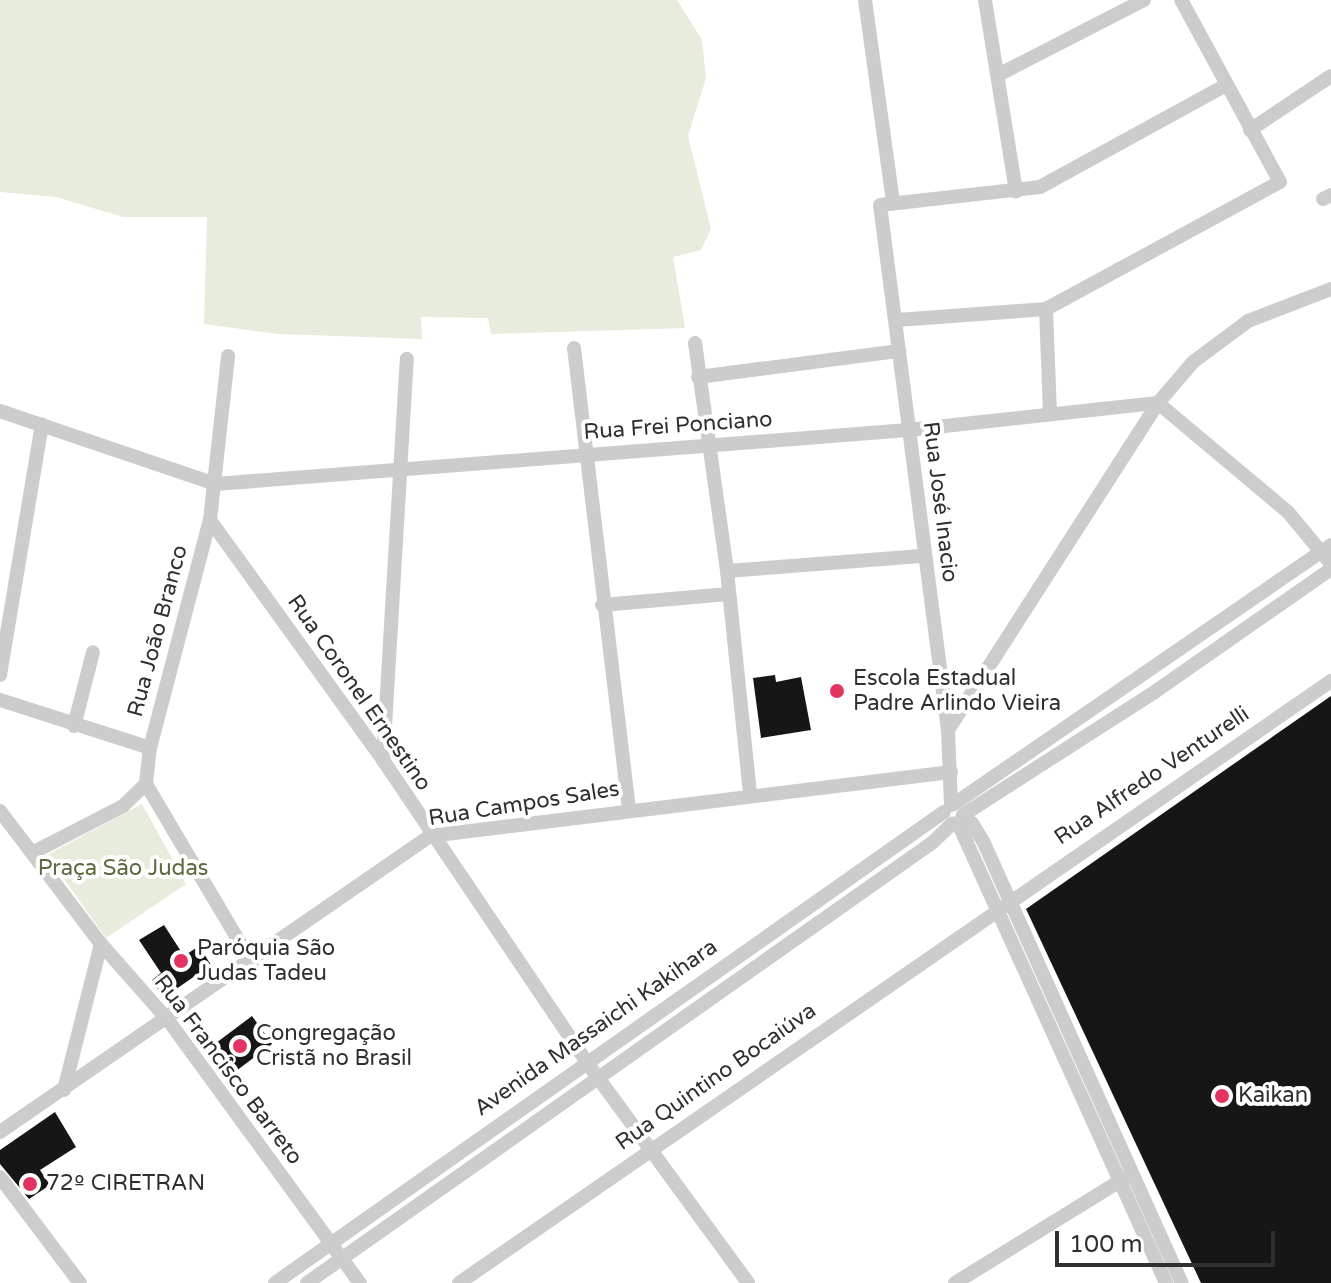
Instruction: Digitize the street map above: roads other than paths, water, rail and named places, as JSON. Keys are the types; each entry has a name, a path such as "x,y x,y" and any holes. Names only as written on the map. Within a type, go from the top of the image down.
{"street":[{"name":"Rua José Inacio","path":"865,0 899,351 948,730 955,814 1004,902 1126,1177 1166,1283"},
{"path":"985,0 1016,192"},
{"path":"998,75 1144,0"},
{"path":"897,320 1046,309 1149,258 1280,182 1181,0"},
{"path":"1250,130 1331,76"},
{"path":"887,204 1016,192 1056,181 1226,85"},
{"path":"948,730 1158,403 1220,338 1248,321 1331,289"},
{"path":"1046,309 1050,413"},
{"path":"695,343 727,571 750,795"},
{"path":"574,348 584,455 629,811"},
{"path":"698,377 899,351"},
{"name":"Rua João Branco","path":"146,784 150,748 210,520 228,356"},
{"path":"383,760 403,472 407,359"},
{"path":"1158,403 1248,475 1329,557"},
{"name":"Rua Frei Ponciano","path":"0,411 216,484 403,472 908,430 1158,403"},
{"path":"0,675 42,424"},
{"name":"Rua Coronel Ernestino","path":"210,520 383,760 430,836 585,1060 748,1283"},
{"path":"727,571 924,556"},
{"name":"Avenida Massaichi Kakihara","path":"275,1283 585,1060 955,814 1329,557"},
{"path":"602,605 729,594"},
{"path":"74,726 93,652"},
{"name":"Rua Alfredo Venturelli","path":"1004,902 1331,681"},
{"path":"0,700 150,748"},
{"name":"Rua Campos Sales","path":"0,1132 252,963 430,836 951,772"},
{"path":"34,852 123,806 146,784 252,963"},
{"name":"Avenida Massaichi Kakihara","path":"307,1283 597,1075 932,843 955,814"},
{"name":"Rua Francisco Barreto","path":"1,815 34,852 101,944 168,1020 360,1283"},
{"name":"Rua Quintino Bocaiúva","path":"459,1283 1004,902"},
{"path":"64,1090 101,944"},
{"path":"0,1177 80,1283"},
{"name":"Rua José Inacio","path":"1126,1177 1182,1283"},
{"path":"955,1283 1126,1177"}],"place":[{"name":"Escola Estadual Padre Arlindo Vieira","path":"837,691"},
{"name":"Paróquia São Judas Tadeu","path":"181,961"},
{"name":"Congregação Cristã no Brasil","path":"240,1046"},
{"name":"Kaikan","path":"1222,1096"},
{"name":"72º CIRETRAN","path":"30,1184"}],"park label":[{"name":"Praça São Judas","path":"123,869"}]}
